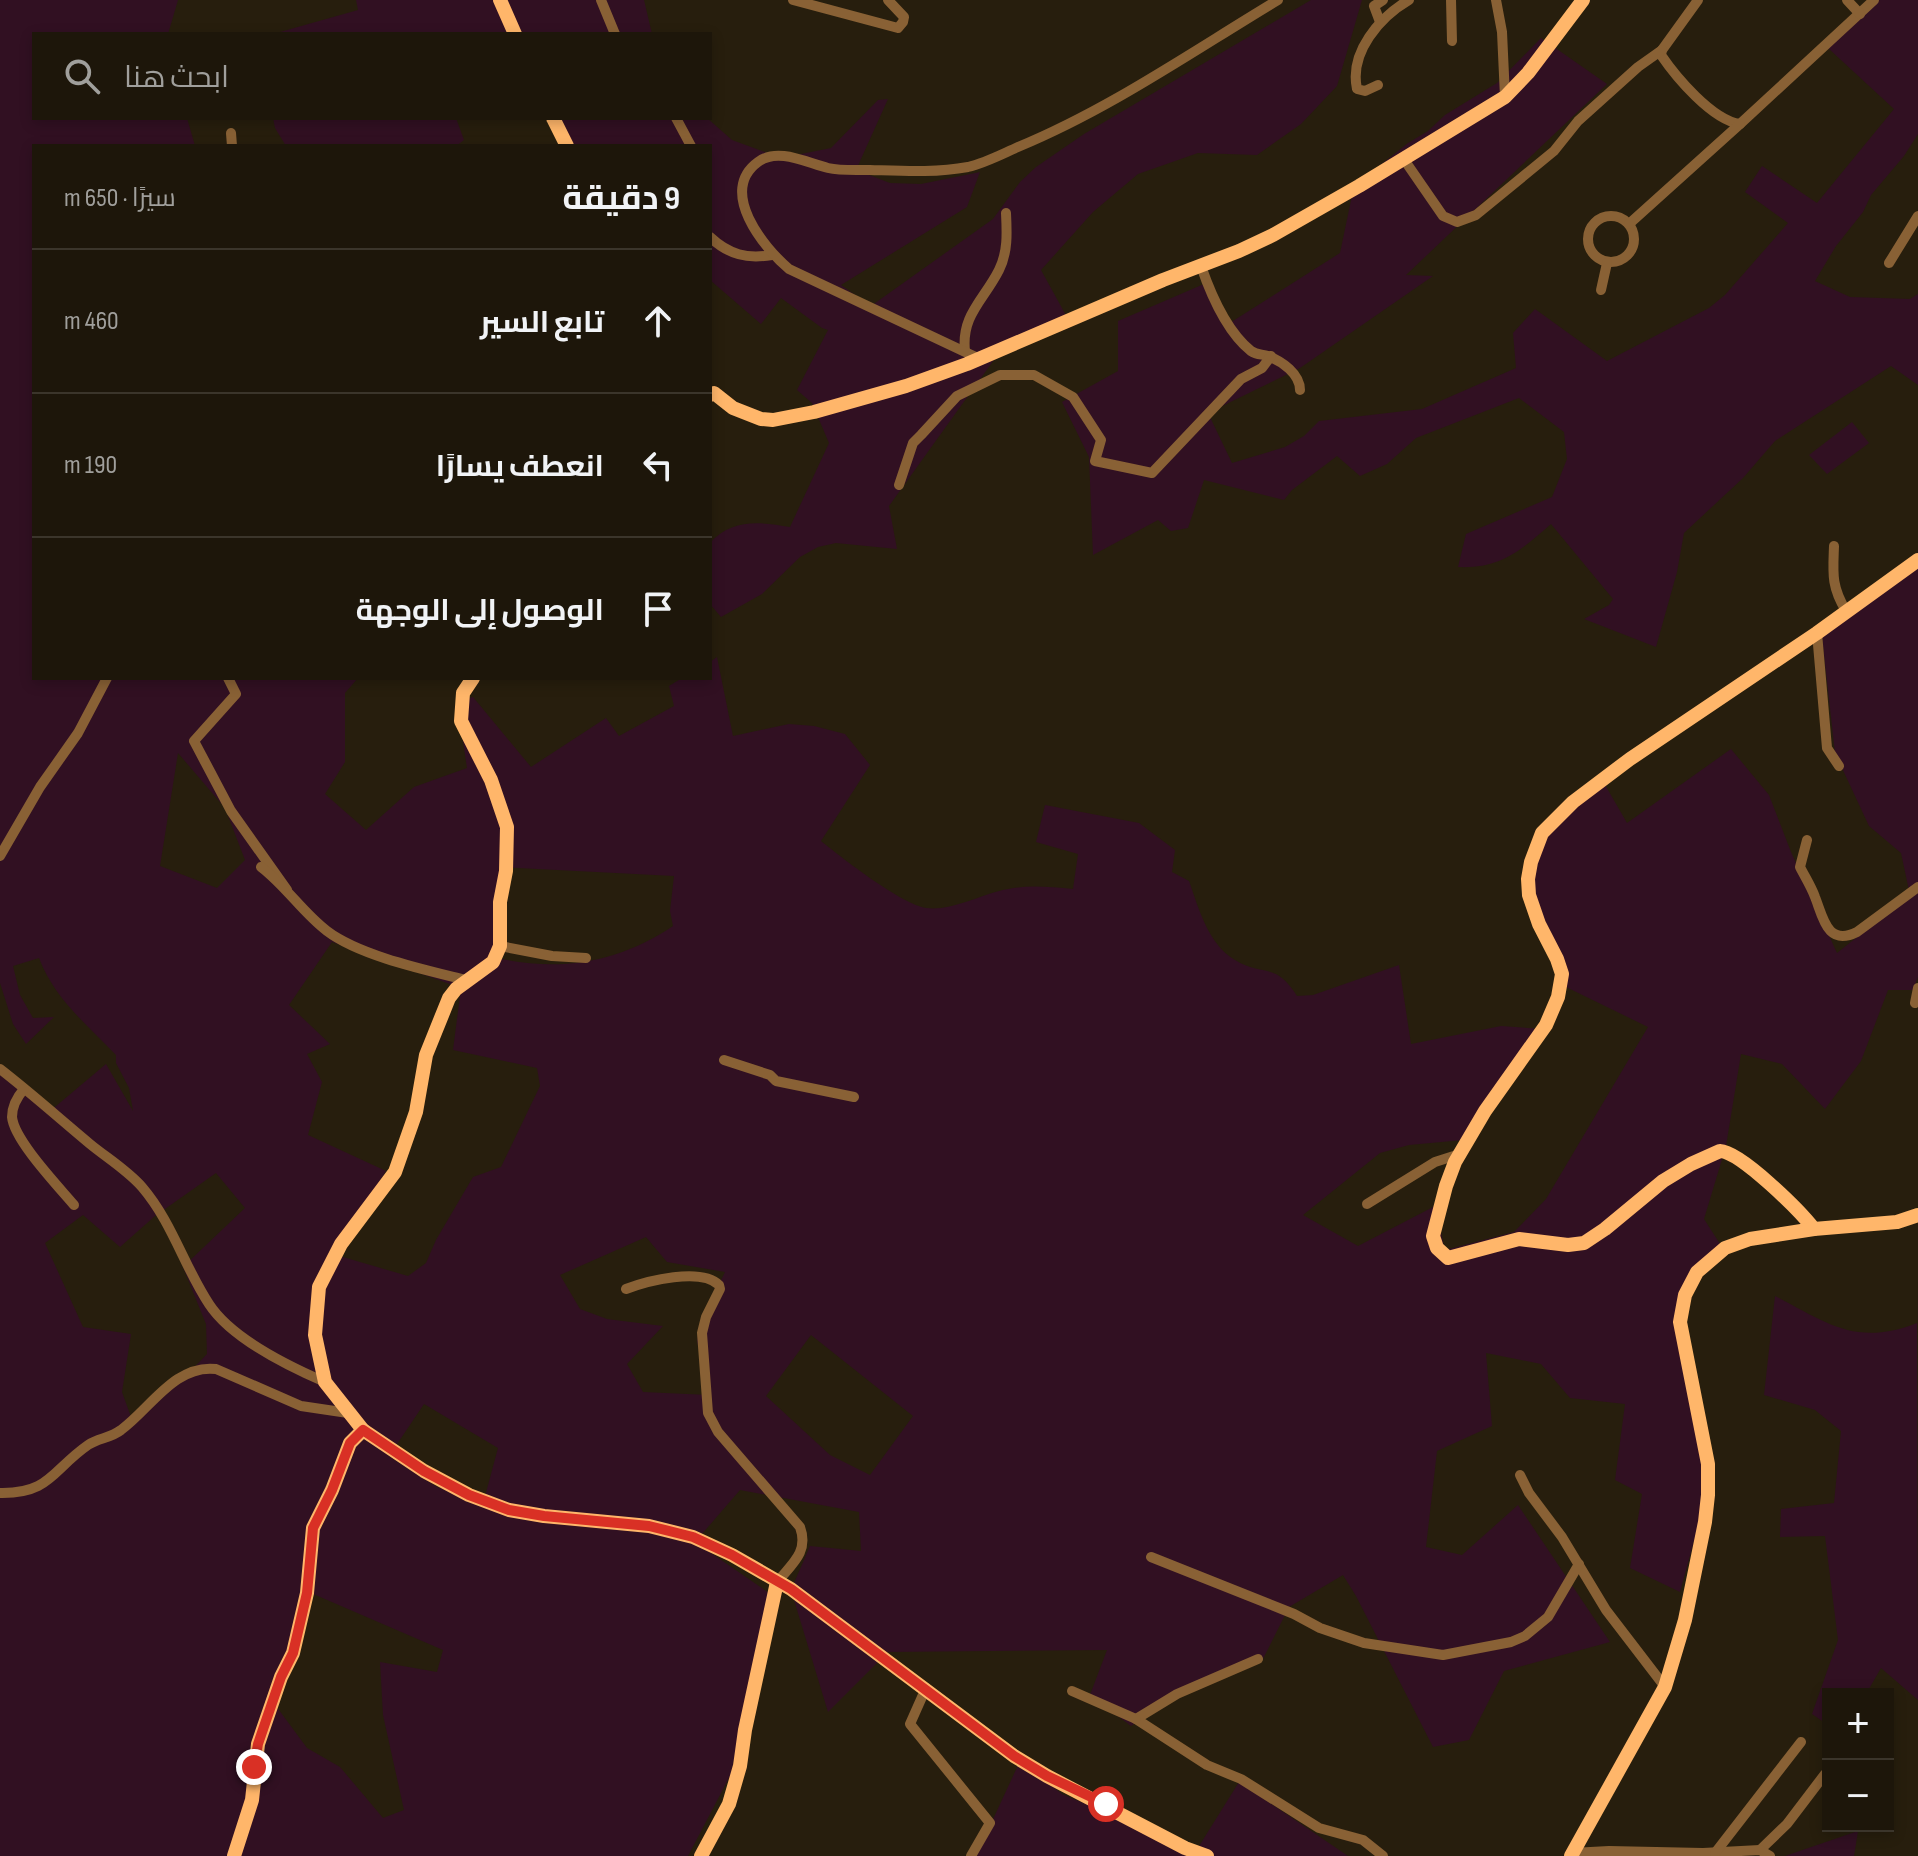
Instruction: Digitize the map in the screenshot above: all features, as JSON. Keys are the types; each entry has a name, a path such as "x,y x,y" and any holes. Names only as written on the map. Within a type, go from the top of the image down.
{"street":[{"path":"500,0 514,32"},
{"path":"601,0 614,32"},
{"path":"793,0 898,28 904,17 888,0"},
{"path":"980,359 789,269 772,255 750,221 742,200 745,178 759,161 783,156 831,169 946,171 973,166 1067,125 1278,0"},
{"path":"1380,22 1374,6 1383,0"},
{"path":"1378,85 1365,91 1357,89 1356,75 1363,47 1373,29 1409,0"},
{"path":"1451,0 1452,41"},
{"path":"1496,0 1502,32 1505,97"},
{"path":"712,393 745,414 773,420 814,412 906,386 980,359 1273,235 1505,97 1555,40 1583,0"},
{"path":"1403,158 1443,216 1449,221 1465,220 1554,151 1578,121 1638,67 1662,50 1698,0"},
{"path":"1847,0 1860,14"},
{"path":"1629,224 1874,0"},
{"path":"1662,50 1661,55 1666,63 1713,112 1725,121 1740,124"},
{"path":"554,120 566,144"},
{"path":"677,120 690,144"},
{"path":"231,133 232,144"},
{"path":"965,351 964,328 999,270 1005,251 1006,213"},
{"path":"1889,263 1918,216"},
{"path":"1605,217 1618,217 1629,224 1634,234 1634,245 1628,255 1619,262 1607,263 1596,257 1589,247 1588,234 1594,223 1605,217"},
{"path":"712,239 730,253 753,258 772,255"},
{"path":"1601,290 1607,263"},
{"path":"1201,266 1217,303 1239,338 1254,354 1271,356 1295,374 1300,390"},
{"path":"899,485 913,443 957,396 1000,375 1034,375 1073,397 1101,440 1095,461 1152,473 1241,379 1262,368 1271,356"},
{"path":"1834,546 1833,580 1836,596 1846,611"},
{"path":"1814,1229 1800,1211 1736,1156 1720,1151 1663,1181 1584,1243 1568,1245 1519,1239 1448,1258 1437,1248 1433,1236 1446,1186 1460,1154 1485,1111 1546,1025 1558,997 1562,974 1529,895 1531,862 1542,833 1573,802 1630,759 1817,633 1918,560"},
{"path":"1817,633 1827,748 1839,766"},
{"path":"0,856 40,787 69,747 106,680"},
{"path":"229,680 236,694 194,741 231,811 287,890"},
{"path":"472,680 463,693 461,721 491,780 507,827 506,871 500,902 500,946 493,962 466,980 449,998 426,1055 416,1112 395,1172 341,1244 319,1287 315,1335 325,1382 363,1430 424,1471 469,1495 509,1510 649,1526 693,1537 791,1589 1014,1756 1185,1848 1207,1856"},
{"path":"1807,840 1800,867 1823,920 1839,936 1848,937 1857,932 1918,887"},
{"path":"261,867 327,932 348,944 466,980"},
{"path":"500,946 552,956 586,958"},
{"path":"1915,1003 1918,988"},
{"path":"724,1060 770,1075 776,1081 854,1097"},
{"path":"0,1069 142,1187 171,1231 218,1317 280,1360 325,1382"},
{"path":"24,1089 13,1105 14,1123 30,1152 74,1205"},
{"path":"1367,1204 1435,1162 1460,1154"},
{"path":"1822,1778 1765,1853 1572,1854 1665,1687 1685,1620 1708,1495 1708,1464 1680,1322 1685,1295 1697,1272 1725,1248 1750,1239 1814,1229 1897,1222 1918,1215"},
{"path":"626,1289 661,1277 708,1278 719,1285 702,1333 705,1400 712,1424 800,1527 804,1540 801,1553 777,1582 740,1766 729,1804 701,1856"},
{"path":"0,1493 19,1494 43,1485 89,1444 114,1436 129,1425 178,1378 203,1368 216,1369 301,1406 348,1413"},
{"path":"234,1856 252,1800 258,1744 281,1677 293,1653 307,1593 313,1528 350,1443 363,1430"},
{"path":"1520,1475 1606,1610 1665,1687"},
{"path":"1151,1557 1294,1614 1320,1628 1364,1643 1443,1655 1511,1642 1525,1636 1548,1617 1579,1564"},
{"path":"1136,1719 1191,1687 1258,1659"},
{"path":"926,1688 910,1724 990,1823 971,1856"},
{"path":"1072,1691 1136,1719 1207,1765 1267,1794 1319,1828 1363,1840 1383,1856"},
{"path":"1715,1853 1801,1742"}],"shaded area":[{"path":"0,0 178,0 169,32 32,32 32,120 188,120 194,144 32,144 32,680 356,680 345,693 345,762 325,794 366,830 414,787 467,768 457,702 473,697 531,767 606,718 619,736 674,706 669,686 679,680 712,680 712,661 717,657 733,736 789,724 814,726 845,734 870,765 821,841 887,890 926,908 954,906 1018,887 1073,889 1078,854 1036,842 1045,805 1139,823 1175,850 1172,872 1189,881 1201,914 1218,945 1235,960 1282,978 1297,996 1313,995 1399,965 1411,1044 1501,1026 1543,1029 1463,1140 1409,1145 1380,1153 1303,1215 1358,1246 1435,1206 1445,1250 1514,1232 1546,1199 1648,1027 1566,987 1534,912 1536,845 1604,783 1627,823 1731,749 1769,795 1837,953 1910,895 1901,853 1869,826 1835,753 1822,637 1918,563 1918,977 1913,990 1888,990 1861,1061 1825,1109 1782,1064 1741,1054 1726,1146 1704,1219 1722,1247 1697,1279 1686,1316 1708,1490 1680,1592 1630,1568 1642,1494 1615,1480 1625,1404 1570,1398 1541,1364 1486,1353 1492,1426 1437,1451 1426,1547 1462,1555 1518,1505 1610,1642 1504,1671 1469,1740 1433,1747 1343,1575 1289,1607 1263,1659 1213,1677 1131,1726 1090,1695 1107,1650 888,1652 828,1712 791,1590 810,1546 861,1551 859,1512 740,1490 695,1542 769,1593 731,1774 688,1856 0,1856 0,1075 49,1112 106,1064 133,1111 129,1088 116,1063 116,1055 62,998 39,958 13,966 20,995 33,1018 54,1017 26,1044 13,1024 0,983","holes":["178,753 225,808 245,860 217,888 160,866","499,867 674,876 670,911 673,926 633,948 570,964 502,959","332,942 461,988 453,1050 537,1068 540,1086 501,1167 473,1177 426,1263 408,1276 336,1255 386,1171 308,1135 322,1082 307,1054 330,1044 289,1005","216,1173 245,1208 183,1267 206,1324 207,1354 184,1378 131,1417 122,1392 131,1334 83,1327 45,1243 83,1215 120,1247 155,1216","646,1237 667,1262 725,1272 704,1315 697,1341 709,1395 643,1392 627,1364 663,1326 607,1319 580,1309 560,1275","811,1335 913,1416 870,1475 830,1455 766,1396","424,1404 498,1448 484,1500 437,1487 389,1456","304,1590 443,1650 437,1672 380,1662 383,1715 404,1810 383,1818 340,1767 307,1748 276,1706"]},
{"path":"356,0 644,0 652,32 280,32 358,10"},
{"path":"1311,0 1362,0 1337,86 1301,124 1257,155 1198,153 1138,174 1093,212 1041,270 1068,319 996,357 889,506 897,549 836,543 818,547 800,557 762,594 721,617 712,606 712,541 728,529 747,524 790,527 829,443 812,403 797,390 828,330 781,298 761,324 712,282 712,144 566,144 554,120 709,120 732,140 781,158 831,148 878,100 888,99 856,170 890,183 921,184 980,172 967,207 841,285 871,306 993,219 1020,182 1036,167 1084,134"},
{"path":"1878,0 1918,0 1918,134 1871,195 1863,212 1836,246 1815,281 1850,297 1910,299 1918,294 1918,385 1891,366 1775,441 1743,478 1684,533 1677,572 1656,647 1584,619 1609,605 1613,599 1551,524 1509,556 1486,565 1458,567 1466,534 1552,497 1567,459 1564,432 1519,398 1416,438 1387,464 1360,476 1337,456 1292,490 1284,500 1204,480 1188,528 1171,531 1158,520 1093,555 1089,457 1062,402 1118,371 1118,321 1211,281 1225,326 1340,253 1354,186 1445,115 1497,83 1541,38 1607,84 1406,275 1433,276 1300,368 1208,413 1232,463 1285,447 1304,436 1319,421 1422,409 1516,368 1513,333 1535,309 1607,361 1709,308 1725,295 1788,223 1745,192 1762,166 1817,203 1894,109 1828,48"},
{"path":"273,120 457,120 464,140 459,144 285,144"},
{"path":"1852,422 1869,443 1827,474 1809,455"},
{"path":"1917,1280 1918,1700 1881,1668 1869,1688 1822,1688 1822,1721 1812,1714 1838,1640 1825,1536 1780,1537 1781,1509 1834,1503 1841,1431 1815,1410 1764,1395 1775,1296 1843,1329 1876,1333 1917,1323"},
{"path":"1020,1761 1062,1794 1196,1851 1239,1782 1348,1856 976,1856"},
{"path":"1855,1832 1858,1832 1854,1856 1785,1856"}],"route":[{"path":"254,1767 258,1744 281,1677 293,1653 307,1593 313,1528 350,1443 363,1430 424,1471 469,1495 509,1510 649,1526 693,1537 732,1555 791,1589 1014,1756 1047,1776 1106,1804"}]}
